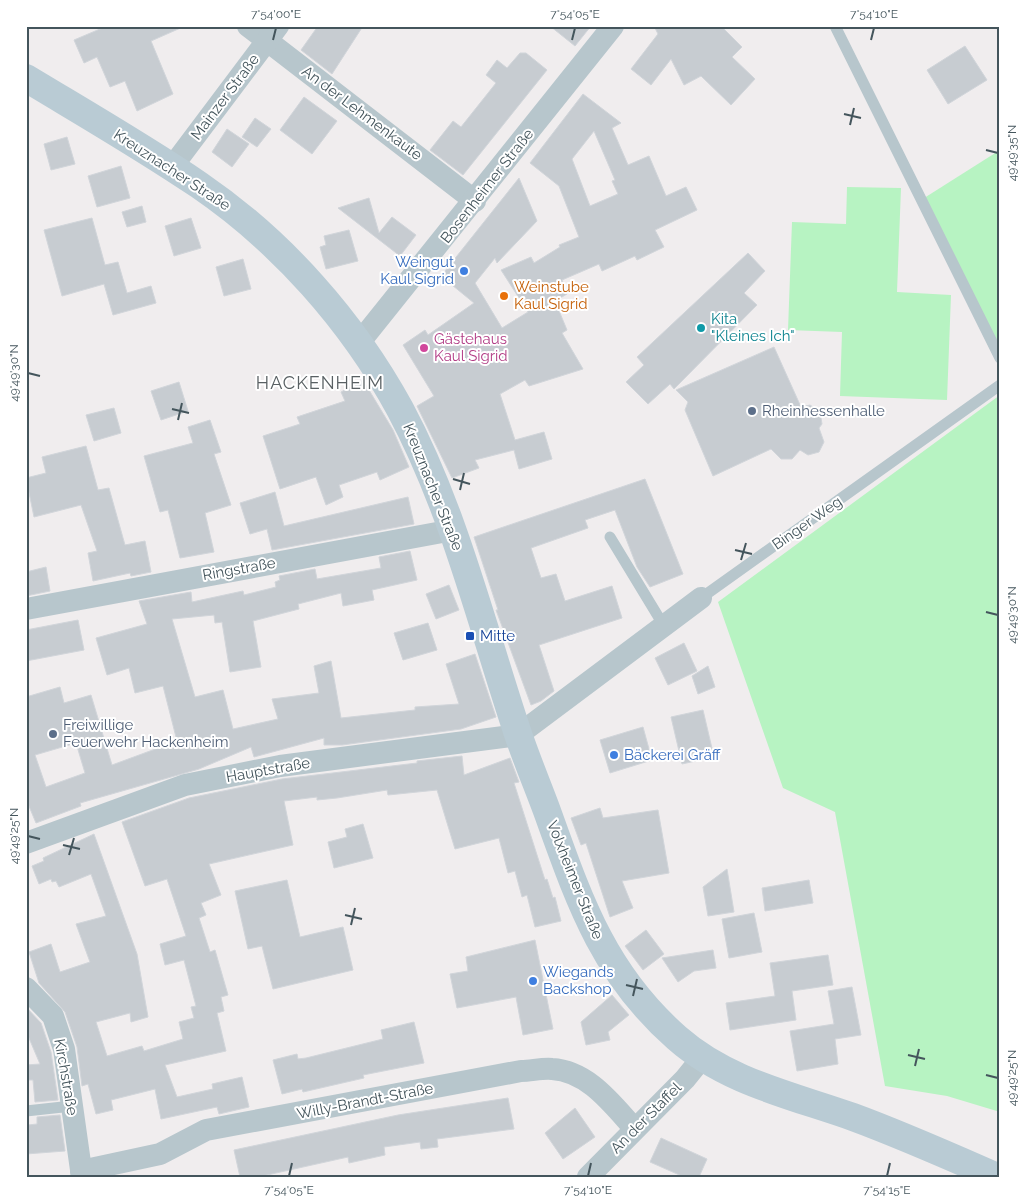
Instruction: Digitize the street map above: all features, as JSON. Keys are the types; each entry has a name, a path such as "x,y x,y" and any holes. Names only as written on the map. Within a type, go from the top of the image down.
{"main road":[{"name":"Kreuznacher Straße","path":"26,78 172,167 228,206 280,252 334,311 359,343 398,406 415,438 453,530 518,735"},
{"name":"Volxheimer Straße","path":"518,735 576,892 599,942 613,965 644,1006 677,1038 702,1058 753,1084 797,1097 919,1143 997,1177"}],"street":[{"name":"An der Lehmenkaute","path":"248,26 273,34 475,201"},
{"name":"Bosenheimer Straße","path":"359,343 475,201 613,26"},
{"name":"Mainzer Straße","path":"172,167 273,34"},
{"name":"Ringstraße","path":"26,609 453,530"},
{"name":"Binger Weg","path":"518,735 701,598"},
{"name":"Hauptstraße","path":"26,843 185,785 280,766 518,735"},
{"name":"Kirchstraße","path":"26,988 53,1016 64,1049 81,1174"},
{"name":"An der Staffel","path":"591,1176 634,1128 685,1079 702,1058"},
{"name":"Willy-Brandt-Straße","path":"81,1174 160,1154 206,1130 521,1071 552,1069 573,1073 597,1089 634,1128"}],"lane":[{"path":"835,26 1000,358"},
{"name":"Binger Weg","path":"701,598 1000,385"},
{"path":"610,537 664,626"},
{"path":"26,1111 72,1106"}],"green space":[{"path":"1000,150 1000,358 921,200"},
{"path":"847,187 901,188 897,292 951,295 947,400 840,396 842,332 788,330 792,222 846,224"},
{"path":"1000,395 1000,1112 947,1096 885,1086 835,812 783,788 718,602"}],"building":[{"path":"107,26 185,26 151,41 173,94 137,111 125,81 110,87 97,57 84,63 74,40"},
{"path":"318,26 363,26 332,74 301,50"},
{"path":"550,26 591,26 575,46"},
{"path":"654,26 721,26 742,47 732,57 755,79 731,105 701,76 684,85 671,59 651,85 631,69 658,34"},
{"path":"965,46 987,80 948,104 927,70"},
{"path":"520,53 526,53 547,70 463,175 430,150 453,121 461,127 496,83 486,75 497,60 507,68"},
{"path":"583,94 621,123 612,128 628,165 649,156 666,196 686,187 697,210 655,230 664,247 637,260 635,256 602,271 599,264 562,280 567,294 555,301 567,330 562,333 583,369 529,386 525,380 500,394 515,440 544,432 552,459 519,469 514,450 475,460 479,468 452,478 417,406 434,396 403,345 425,330 428,335 474,303 441,276 519,178 537,221 497,263 495,258 475,283 502,328 528,312 501,270 531,257 534,263 560,247 559,245 579,237 559,186 530,163","holes":["594,131 615,180 612,181 618,194 590,206 572,159"]},
{"path":"304,97 337,121 312,154 280,130"},
{"path":"255,118 271,129 257,147 242,137"},
{"path":"227,129 249,144 232,167 212,152"},
{"path":"67,137 75,164 51,170 44,144"},
{"path":"121,166 130,198 97,207 88,176"},
{"path":"369,198 379,233 392,217 416,235 400,256 338,208"},
{"path":"142,206 146,222 127,227 122,212"},
{"path":"92,218 105,265 118,262 127,293 151,286 156,303 113,315 104,284 62,296 44,230"},
{"path":"191,218 201,248 174,256 165,226"},
{"path":"349,230 358,261 326,269 320,247 326,245 324,236"},
{"name":"Kita \"Kleines Ich\"","path":"748,253 765,271 744,293 757,305 674,389 670,384 648,404 626,382 644,365 637,357"},
{"path":"243,259 251,289 224,296 216,267"},
{"name":"Rheinhessenhalle","path":"774,347 801,407 810,405 820,412 822,424 819,428 824,442 819,452 808,455 800,450 792,459 781,459 771,449 713,476 685,410 688,402 676,390"},
{"path":"363,380 393,430 409,467 380,480 377,472 339,485 343,497 326,505 316,477 280,489 263,436 300,424 297,417 345,401 341,392"},
{"path":"179,382 188,411 161,420 151,391"},
{"path":"114,408 121,433 94,441 86,415"},
{"path":"210,420 221,452 214,454 231,505 205,513 214,552 180,558 168,510 160,512 144,456 193,443 188,427"},
{"path":"86,446 98,490 109,488 125,545 145,541 151,572 131,576 130,573 93,581 88,553 97,551 81,505 34,517 26,478 46,473 42,457"},
{"path":"645,479 683,574 650,587 637,567 615,510 585,520 588,528 531,548 541,578 556,574 565,601 612,586 622,618 539,645 554,691 541,701 531,705 496,610 498,610 474,537"},
{"path":"275,492 284,526 408,497 414,524 272,550 267,529 250,534 240,503"},
{"path":"410,551 417,580 372,590 374,600 343,606 341,593 298,604 299,609 253,621 261,667 230,672 222,622 215,623 214,615 172,619 195,697 223,690 233,729 278,719 272,699 319,693 314,666 331,661 341,718 415,710 415,707 459,704 446,664 475,654 496,717 461,729 342,745 324,745 324,738 254,757 251,747 199,769 80,803 81,806 36,823 26,799 26,697 60,687 64,703 91,695 112,765 177,741 163,686 135,693 129,668 107,675 96,638 147,624 139,601 191,592 192,602 243,591 244,595 276,587 275,582 280,580 279,576 315,569 317,579 381,568 379,557","holes":["76,743 85,773 46,787 35,755"]},
{"path":"46,567 50,591 26,596 26,572"},
{"path":"449,585 459,610 436,619 426,594"},
{"path":"78,620 84,650 26,661 26,630"},
{"path":"428,623 437,650 403,660 394,633"},
{"path":"684,643 697,671 668,685 655,658"},
{"path":"708,666 715,687 698,694 692,676"},
{"path":"703,710 714,757 682,764 671,717"},
{"path":"643,727 652,760 610,773 600,740"},
{"path":"462,756 464,775 510,758 519,782 514,783 545,880 547,879 553,898 555,897 561,921 535,927 527,895 522,897 515,871 508,873 499,838 455,849 437,790 388,795 387,790 337,798 317,800 317,797 284,801 293,845 209,864 221,895 201,903 206,915 199,918 210,952 215,950 228,995 221,997 224,1011 217,1013 226,1051 165,1065 177,1097 213,1089 212,1084 242,1077 249,1107 219,1114 217,1107 161,1119 155,1089 111,1100 113,1110 96,1114 88,1084 82,1086 77,1047 65,1012 39,983 29,952 51,944 60,972 90,962 76,924 106,916 91,874 59,887 56,881 52,882 51,879 39,884 32,866 44,861 43,858 94,834 137,954 148,1017 131,1022 130,1013 96,1022 107,1056 142,1046 144,1051 183,1039 179,1022 194,1018 191,1007 196,1006 184,960 165,965 160,944 186,936 167,879 145,886 122,822 189,798 282,779"},
{"path":"600,808 603,818 658,810 669,873 622,881 633,908 610,917 586,843 581,845 571,818"},
{"path":"363,824 373,858 334,868 328,842 347,837 345,829"},
{"path":"727,869 734,912 708,916 703,887"},
{"path":"287,880 300,937 343,927 353,970 273,989 262,946 248,949 235,891"},
{"path":"809,880 813,903 765,911 762,888"},
{"path":"754,913 762,952 729,958 722,919"},
{"path":"646,930 664,954 643,970 625,946"},
{"path":"535,940 553,1029 523,1035 516,997 457,1008 450,974 468,971 466,957"},
{"path":"713,950 716,968 694,971 678,982 662,958"},
{"path":"828,955 833,985 792,991 796,1020 730,1030 726,1003 775,996 770,963"},
{"path":"852,987 861,1035 835,1039 838,1064 797,1071 790,1031 834,1024 828,991"},
{"path":"612,995 629,1015 608,1032 610,1040 586,1045 581,1022"},
{"path":"26,1007 41,1023 51,1052 58,1100 35,1102 33,1080 26,1080 26,1065 40,1064 26,1031"},
{"path":"414,1022 424,1063 363,1075 364,1078 303,1092 302,1089 282,1094 273,1060 297,1054 298,1059 306,1058 383,1039 381,1030"},
{"path":"508,1098 514,1129 437,1139 438,1147 421,1149 420,1142 384,1147 385,1155 349,1163 348,1157 258,1177 240,1177 234,1150 398,1115"},
{"path":"575,1108 595,1137 563,1159 545,1133"},
{"path":"60,1115 65,1151 26,1154 28,1125 37,1124 37,1117"},
{"path":"661,1138 707,1159 699,1177 684,1177 650,1162"}],"place":[{"name":"Weingut Kaul Sigrid","path":"464,271"},
{"name":"Weinstube Kaul Sigrid","path":"504,296"},
{"name":"Kita \"Kleines Ich\"","path":"701,328"},
{"name":"Gästehaus Kaul Sigrid","path":"424,348"},
{"name":"Rheinhessenhalle","path":"752,411"},
{"name":"Mitte","path":"470,636"},
{"name":"Freiwillige Feuerwehr Hackenheim","path":"53,734"},
{"name":"Bäckerei Gräff","path":"614,755"},
{"name":"Wiegands Backshop","path":"533,981"}],"district":[{"name":"HACKENHEIM","path":"320,383"}]}
